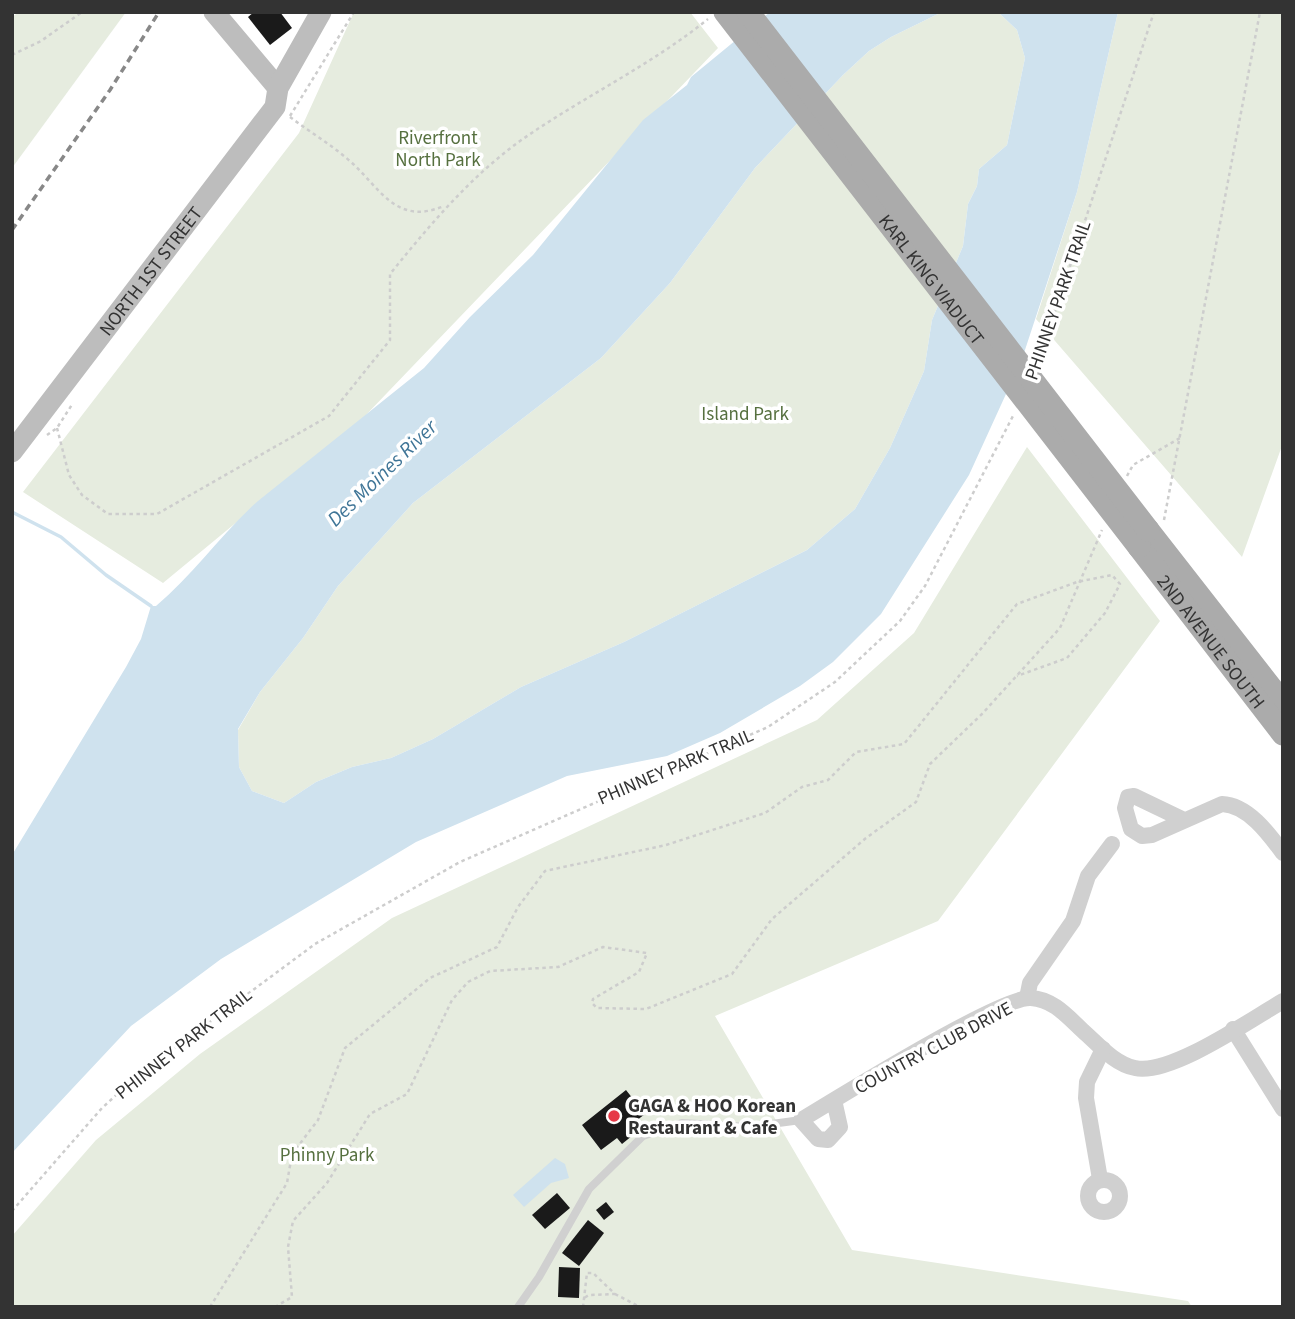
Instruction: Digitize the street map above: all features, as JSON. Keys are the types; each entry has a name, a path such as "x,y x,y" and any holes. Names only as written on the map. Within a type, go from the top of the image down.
{"main road":[{"name":"KARL KING VIADUCT","path":"725,12 1150,534"},
{"name":"KARL KING VIADUCT","path":"748,12 1150,534"},
{"path":"1150,534 1283,703"},
{"name":"2ND AVENUE SOUTH","path":"1150,534 1283,734"}],"street":[{"path":"214,12 278,88"},
{"name":"NORTH 1ST STREET","path":"13,451 275,107 278,88 321,12"},
{"path":"1184,820 1222,804 1231,804 1256,822 1283,853"},
{"path":"1027,998 1030,984 1073,921 1088,876 1112,844"},
{"name":"COUNTRY CLUB DRIVE","path":"801,1120 991,1011 1027,998 1045,1000 1103,1049 1133,1068 1160,1068 1283,1001"},
{"path":"1233,1029 1283,1108"},
{"path":"1100,1179 1086,1098 1087,1082 1103,1049"},
{"path":"801,1120 811,1134 828,1140 840,1127 834,1100"}],"lane":[{"path":"518,1307 539,1277 589,1189 643,1136 682,1123 749,1127 801,1120"}],"path":[{"path":"12,55 41,41 82,12"},
{"path":"354,12 290,117 351,162 385,199 407,211 431,212 447,205"},
{"path":"74,401 57,428 69,475 82,495 108,514 157,514 329,416 390,340 390,274 447,205 520,142 676,45 716,12"},
{"name":"PHINNEY PARK TRAIL","path":"1037,365 1154,12"},
{"path":"1150,534 1260,12"},
{"name":"PHINNEY PARK TRAIL","path":"12,1211 102,1108 137,1076 315,944 460,862 768,727 835,682 900,621 925,586 1016,410"},
{"path":"210,1307 287,1183 292,1154 318,1120 345,1048 430,978 497,947 519,907 545,871 666,845 765,813 803,787 828,780 856,752 904,744 1017,604 1077,582 1112,575 1120,584 1105,612 1067,658 1015,676"},
{"path":"275,1307 292,1297 288,1247 293,1221 327,1183 370,1114 407,1094 452,1000 468,982 490,971 558,967 603,947 647,953 639,972 593,999 592,1003 597,1009 646,1009 732,974 772,919 866,838 916,802 930,764 982,714 1060,628 1077,582"},
{"path":"583,1307 587,1273 593,1273 615,1294 640,1307"},
{"path":"584,1298 589,1295 615,1294"}],"green space":[{"path":"19,12 126,12 12,168 12,17"},
{"name":"Riverfront North Park","path":"354,12 690,12 718,48 364,417 163,583 23,492 299,133"},
{"name":"Island Park","path":"942,12 998,12 1017,30 1025,58 1007,145 979,169 977,186 968,204 963,246 932,320 924,371 890,448 855,509 807,550 624,642 521,687 433,739 391,758 352,767 316,782 284,803 252,791 239,767 238,730 260,692 303,638 338,586 413,503 601,358 670,283 755,168 843,75 869,51 891,37"},
{"path":"1118,12 1283,12 1283,443 1242,557 1036,319 1077,192"},
{"name":"Phinny Park","path":"1027,447 1160,621 938,921 715,1016 852,1250 1188,1301 1192,1307 12,1307 12,1236 96,1140 200,1054 392,918 817,720 914,633"}],"water":[{"name":"Des Moines River","path":"770,12 942,12 869,51 843,75 755,168 670,283 601,358 413,503 338,586 303,638 260,692 238,729 239,767 252,791 284,803 316,782 352,767 391,758 433,739 521,687 624,642 807,550 855,509 890,448 924,371 932,320 963,246 968,204 977,186 979,169 1007,145 1025,58 1017,30 998,12 1118,12 1077,192 1022,359 969,475 881,614 833,662 800,686 720,733 667,756 567,776 416,842 221,959 131,1026 12,1153 12,855 126,667 141,639 151,606 156,606 170,594 258,501 424,368 470,317 533,255 643,120"},
{"path":"555,1158 565,1164 569,1178 551,1183 524,1207 513,1195"}],"building":[{"path":"254,12 280,12 292,28 270,45 248,17"},
{"path":"626,1090 645,1114 632,1124 638,1131 622,1144 617,1138 601,1150 582,1125"},
{"path":"557,1193 570,1208 545,1229 532,1215"},
{"path":"606,1202 614,1212 604,1220 596,1210"},
{"path":"588,1220 604,1233 579,1266 562,1253"},
{"path":"559,1267 580,1268 579,1298 558,1297"}],"waterway":[{"path":"12,512 61,537 106,575 151,606"}],"railway":[{"path":"12,230 110,90 159,12"}],"place":[{"name":"GAGA & HOO Korean Restaurant & Cafe","path":"614,1116"}]}
